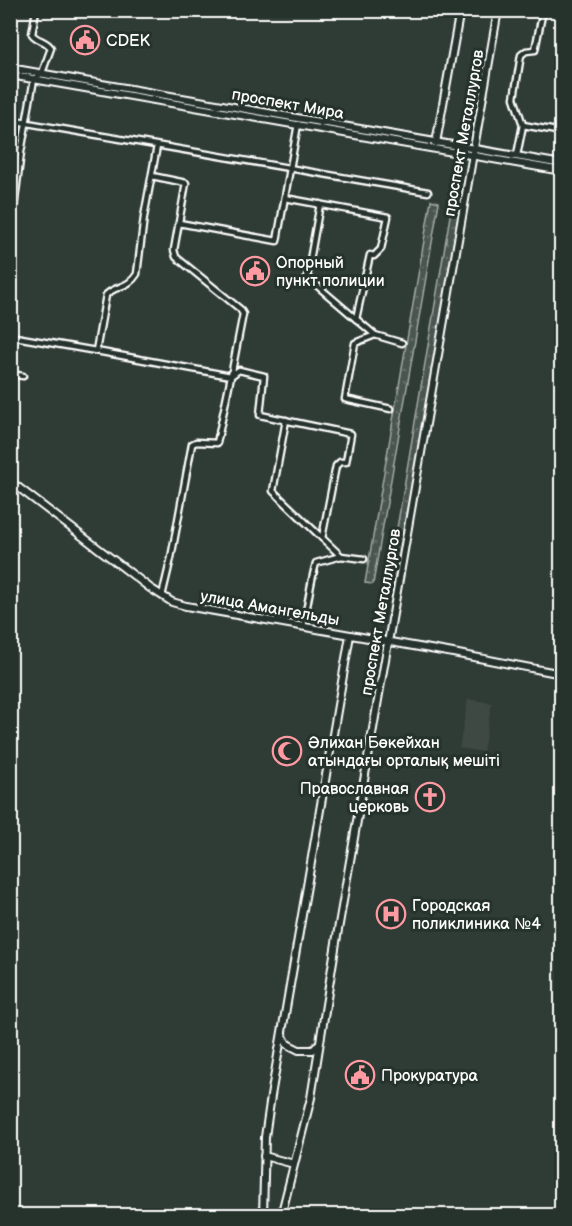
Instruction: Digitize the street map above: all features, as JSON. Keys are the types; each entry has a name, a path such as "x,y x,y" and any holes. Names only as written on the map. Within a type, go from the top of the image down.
{"main road":[{"name":"проспект Металлургов","path":"435,149 460,10"},
{"name":"проспект Металлургов","path":"281,1215 310,1098 498,10"},
{"name":"проспект Мира","path":"10,68 335,128 435,149 534,166 561,166"},
{"name":"проспект Мира","path":"10,75 298,124 436,141 517,155 561,166"},
{"name":"улица Амангельды","path":"10,481 162,596 186,606 561,674"},
{"name":"проспект Металлургов","path":"263,1215 264,1156 270,1105 350,635"},
{"path":"282,1034 287,1044 293,1048 313,1050 319,1044"},
{"path":"264,1156 294,1164"}],"street":[{"path":"10,240 34,79 42,73 51,48 46,42 32,34 36,10"},
{"path":"517,155 523,125 514,102 521,55 526,51 536,50 543,10"},
{"path":"10,120 428,192"},
{"path":"179,223 277,241 298,124"},
{"path":"523,125 561,132"},
{"path":"96,351 108,291 132,282 137,274 144,217 157,146"},
{"path":"152,176 186,183 174,250 176,257 240,309 243,314 217,443 196,442 192,444 162,596"},
{"path":"285,198 388,217 381,249 374,256 370,255 356,319"},
{"path":"320,204 307,277 375,336 402,343"},
{"path":"179,223 249,236"},
{"path":"10,343 11,336 231,376 239,370 264,376 260,415 351,434 345,462 340,462 336,466 322,538"},
{"path":"375,336 355,343 345,399 390,409"},
{"path":"10,374 23,376"},
{"path":"286,420 273,491 341,556"},
{"path":"303,627 309,600 308,593 316,563 341,556 364,559"}],"shaded area":[{"path":"431,200 439,202 373,584 365,583"},
{"path":"452,204 460,205 395,588 387,587"},
{"path":"468,699 492,703 483,752 459,748"}],"place":[{"name":"CDEK","path":"85,40"},
{"name":"Опорный пункт полиции","path":"255,271"},
{"name":"Әлихан Бөкейхан атындағы орталық мешіті","path":"287,751"},
{"name":"Православная церковь","path":"430,797"},
{"name":"Городская поликлиника №4","path":"391,914"},
{"name":"Прокуратура","path":"360,1075"}]}
